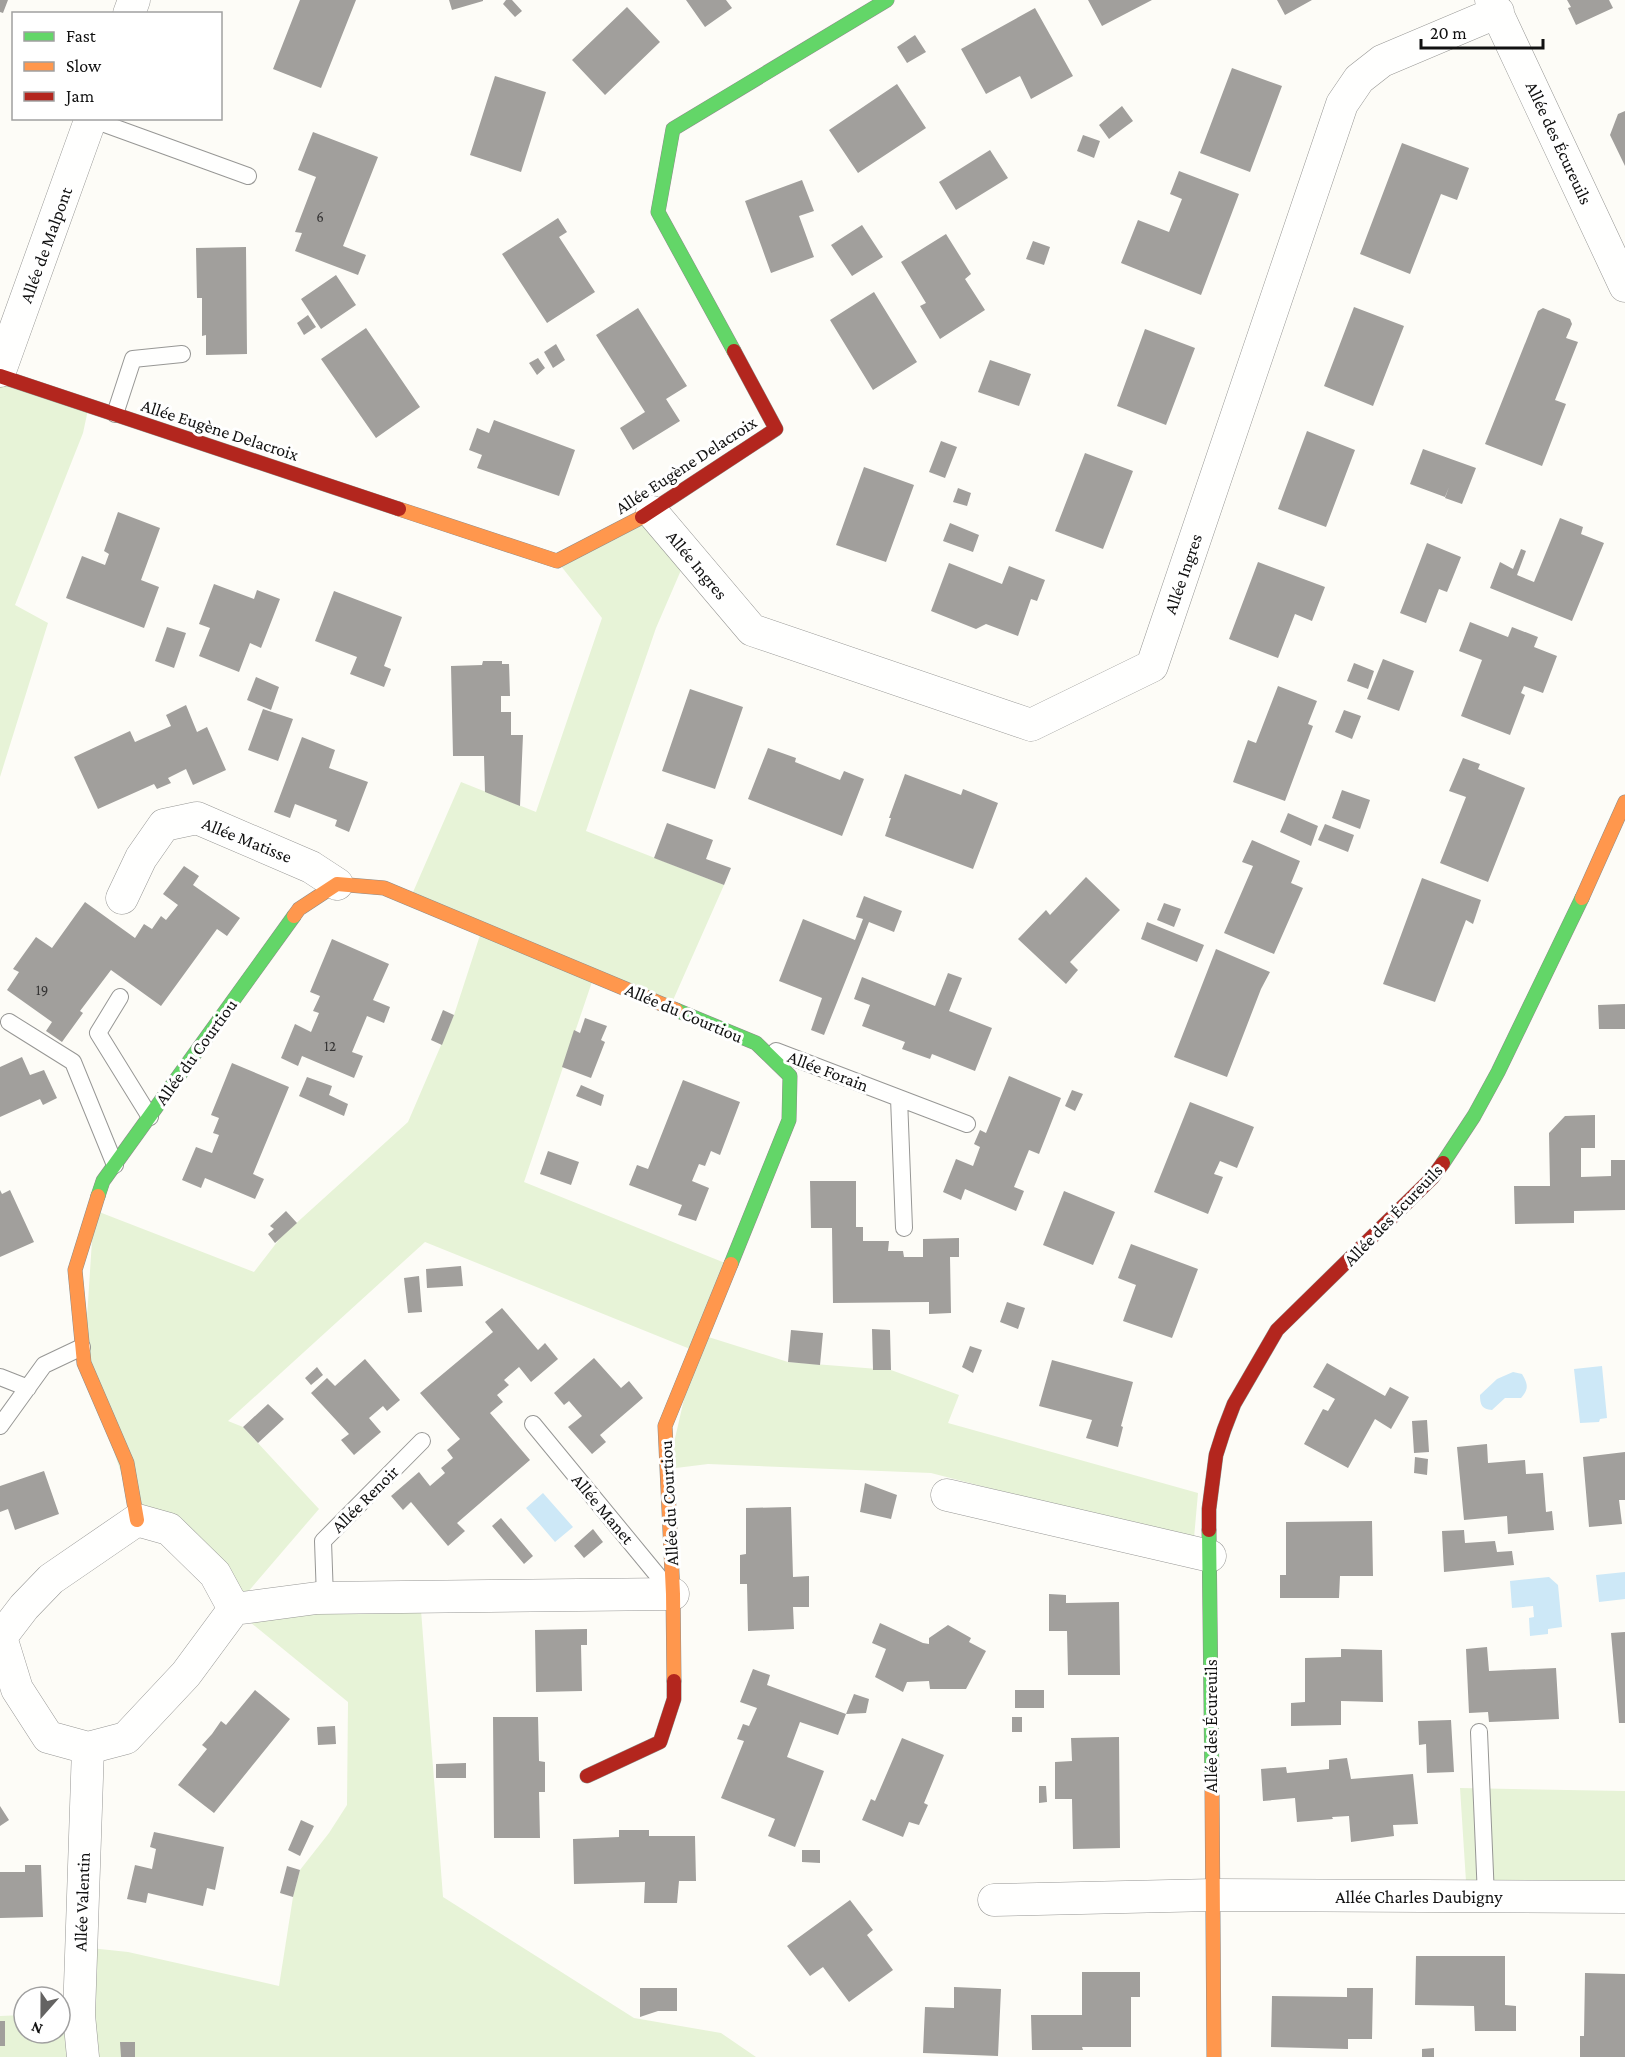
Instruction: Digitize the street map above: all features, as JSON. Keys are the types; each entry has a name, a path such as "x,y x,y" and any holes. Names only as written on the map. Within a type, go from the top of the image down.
{"street":[{"name":"Allée Eugène Delacroix","path":"0,376 557,561 652,512 776,429 658,212 673,129 879,2"},
{"name":"Allée Ingres","path":"652,512 752,630 1031,725 1152,666 1342,104 1359,79 1382,61 1495,6"},
{"name":"Allée des Écureuils","path":"1495,6 1625,286"},
{"name":"Allée de Malpont","path":"0,371 91,120"},
{"name":"Allée des Écureuils","path":"1214,2057 1209,1509 1216,1455 1234,1404 1277,1330 1432,1178 1454,1150 1508,1054 1576,912 1625,802"},
{"name":"Allée Matisse","path":"122,898 141,858 164,825 197,818 311,867 337,884"},
{"name":"Allée du Courtiou","path":"137,1520 127,1462 84,1363 75,1270 103,1181 299,909 337,884 384,888 756,1043 790,1077 789,1120 665,1426 673,1594 674,1699 660,1742 587,1776"},
{"path":"947,1495 1210,1556"},
{"path":"234,1609 215,1574 169,1529 137,1520 51,1579 24,1607 1,1637 17,1689 48,1737 88,1748 126,1738 186,1674 234,1609 325,1598 673,1594"},
{"name":"Allée Valentin","path":"82,2057 79,2015 88,1748"},
{"path":"994,1900 1213,1895"},
{"name":"Allée Charles Daubigny","path":"1213,1895 1625,1897"}],"lane":[{"path":"94,120 248,176"},
{"path":"115,414 133,359 182,354"},
{"path":"120,997 98,1033 150,1117"},
{"path":"9,1022 73,1062 115,1165"},
{"name":"Allée Forain","path":"756,1043 967,1124"},
{"path":"899,1098 904,1228"},
{"path":"0,1426 44,1365 82,1347"},
{"path":"0,1377 28,1388"},
{"name":"Allée Manet","path":"533,1424 673,1594"},
{"name":"Allée Renoir","path":"325,1598 323,1541 422,1442"},
{"path":"1479,1732 1486,1897"}],"green space":[{"path":"0,376 89,405 83,433 15,605 48,623 0,777"},
{"path":"652,512 688,554 656,628 586,831 724,885 670,1007 594,976 524,1182 730,1265 702,1335 788,1362 891,1370 959,1395 948,1423 1198,1493 1194,1538 1144,1528 931,1473 708,1464 668,1469 695,1351 425,1242 228,1421 243,1427 319,1509 234,1608 420,1597 443,1897 634,2018 721,2033 756,2057 0,2057 0,2016 12,2016 12,2045 72,2045 72,2015 78,2015 81,1947 128,1952 279,1986 293,1897 300,1870 329,1833 347,1805 348,1702 234,1609 137,1520 84,1363 94,1210 254,1272 281,1237 408,1122 454,1015 482,929 410,899 461,782 536,812 602,618 557,561"},
{"path":"1460,1788 1625,1791 1625,1897 1467,1897"}],"water":[{"path":"1602,1366 1607,1418 1600,1419 1599,1422 1580,1423 1574,1369"},
{"path":"1513,1372 1522,1374 1526,1384 1521,1398 1505,1398 1492,1410 1486,1409 1481,1404 1480,1395 1497,1379"},
{"path":"543,1493 573,1527 555,1542 526,1508"},
{"path":"1625,1572 1625,1599 1599,1602 1596,1575"},
{"path":"1549,1577 1558,1585 1562,1627 1548,1629 1548,1634 1530,1636 1529,1618 1534,1617 1533,1606 1512,1608 1510,1581"}],"building":[{"path":"0,0 8,0 3,13 0,12"},
{"path":"300,0 356,0 321,88 273,69"},
{"path":"449,0 483,0 483,1 452,10"},
{"path":"506,0 512,0 522,11 515,17 503,4"},
{"path":"686,0 726,0 732,8 705,27"},
{"path":"1088,0 1152,0 1102,26"},
{"path":"1277,0 1312,0 1285,15"},
{"path":"1567,0 1609,0 1613,8 1576,25"},
{"path":"627,7 660,42 605,95 572,60"},
{"path":"1035,8 1073,76 1031,99 1020,76 986,94 961,49"},
{"path":"915,35 926,52 907,63 897,47"},
{"path":"1232,68 1282,86 1250,172 1200,153"},
{"path":"495,76 546,92 521,172 470,155"},
{"path":"897,84 926,128 858,173 829,130"},
{"path":"1122,106 1133,121 1109,139 1099,125"},
{"path":"1625,111 1625,166 1610,135 1618,114"},
{"path":"313,132 378,157 343,246 366,255 358,275 295,251 302,233 295,232 316,177 298,170"},
{"path":"1083,135 1100,141 1094,158 1077,151"},
{"path":"1402,143 1469,168 1457,200 1441,194 1410,274 1360,254"},
{"path":"990,150 1008,178 956,210 939,182"},
{"path":"1179,171 1239,194 1201,295 1121,263 1138,220 1169,232 1182,199 1170,194"},
{"path":"802,180 814,211 799,216 814,257 771,273 745,201"},
{"path":"558,218 567,232 559,237 595,292 547,323 502,254"},
{"path":"862,225 883,257 852,276 831,245"},
{"path":"946,234 971,274 965,279 985,310 940,339 920,306 926,303 901,262"},
{"path":"1033,241 1050,247 1044,265 1026,259"},
{"path":"246,247 247,354 206,355 206,335 202,336 202,298 197,298 196,248"},
{"path":"336,275 356,305 321,329 301,299"},
{"path":"874,292 917,362 873,390 830,320"},
{"path":"1354,307 1404,326 1373,406 1324,386"},
{"path":"638,308 687,386 666,399 680,421 633,450 620,428 645,412 596,335"},
{"path":"1543,308 1570,319 1572,324 1566,338 1578,342 1555,400 1566,404 1542,466 1485,444 1538,311"},
{"path":"308,315 316,327 304,335 297,323"},
{"path":"366,328 420,407 376,438 321,359"},
{"path":"1145,329 1195,348 1166,425 1117,406"},
{"path":"556,344 565,360 553,368 544,352"},
{"path":"538,358 545,368 537,375 529,363"},
{"path":"990,360 1031,374 1019,406 978,392"},
{"path":"494,420 575,450 559,496 477,468 482,455 469,450 477,428 489,433"},
{"path":"1307,431 1355,450 1326,527 1278,509"},
{"path":"941,441 957,447 945,478 929,472"},
{"path":"1423,449 1476,468 1462,504 1445,498 1449,487 1445,497 1410,484"},
{"path":"1085,453 1133,471 1103,549 1055,531"},
{"path":"864,467 914,485 886,562 836,545"},
{"path":"958,488 971,493 967,506 953,502"},
{"path":"118,512 160,528 141,580 159,587 144,628 66,598 82,556 105,565 109,554 104,551"},
{"path":"1560,518 1583,527 1581,534 1604,543 1572,621 1490,588 1500,562 1513,569 1521,549 1526,551 1517,575 1534,582"},
{"path":"950,523 979,535 973,552 943,541"},
{"path":"1427,543 1461,557 1447,592 1439,589 1426,623 1400,613"},
{"path":"1258,562 1325,587 1312,621 1295,614 1278,658 1229,639"},
{"path":"949,563 1002,584 1009,566 1045,580 1037,601 1031,599 1018,636 986,624 976,629 931,611"},
{"path":"214,584 254,599 257,590 280,599 261,648 250,643 239,672 199,656 210,628 199,624"},
{"path":"334,591 402,617 384,666 391,669 384,687 350,674 357,657 315,641"},
{"path":"1470,622 1508,637 1512,627 1538,637 1534,647 1557,656 1543,693 1524,686 1521,693 1525,695 1510,735 1461,716 1482,660 1459,651"},
{"path":"167,627 186,633 174,668 155,661"},
{"path":"1383,659 1414,671 1399,711 1367,699"},
{"path":"483,661 502,661 502,664 509,664 510,696 501,696 501,712 511,712 511,735 523,735 520,806 485,792 484,756 453,756 451,666 482,665"},
{"path":"1354,663 1374,671 1368,689 1347,681"},
{"path":"256,677 279,687 271,710 247,700"},
{"path":"1278,686 1317,701 1308,724 1313,726 1285,801 1233,782 1248,740 1256,743"},
{"path":"690,689 743,707 715,789 662,771"},
{"path":"186,705 197,732 207,727 226,770 193,785 186,769 168,778 171,783 157,789 154,784 98,809 74,757 130,731 135,742 171,726 166,715"},
{"path":"263,709 293,719 278,761 248,750"},
{"path":"1344,710 1361,716 1352,739 1335,732"},
{"path":"302,737 335,750 329,768 368,782 349,832 335,826 337,820 295,804 290,818 274,812"},
{"path":"768,748 796,758 795,762 840,780 844,771 864,779 842,836 748,799"},
{"path":"1463,758 1480,764 1478,769 1525,788 1488,882 1440,863 1466,797 1449,791"},
{"path":"905,774 961,795 963,789 998,803 973,869 885,836"},
{"path":"1342,790 1370,800 1360,829 1332,818"},
{"path":"1288,813 1318,826 1311,846 1280,832"},
{"path":"667,823 713,840 706,859 731,868 724,885 654,858"},
{"path":"1325,824 1354,835 1348,852 1318,840"},
{"path":"1252,840 1300,861 1291,883 1303,888 1274,954 1224,933 1253,866 1242,862"},
{"path":"184,866 199,876 193,885 240,918 227,936 217,929 161,1006 111,970 80,1011 83,1013 62,1042 46,1031 52,1022 7,990 19,972 13,969 36,937 52,948 85,902 135,938 144,924 152,929 161,916 166,920 178,905 163,894"},
{"path":"1086,877 1120,910 1070,962 1078,970 1066,984 1018,939 1046,910 1050,915"},
{"path":"1422,878 1481,900 1473,924 1466,920 1435,1002 1383,984"},
{"path":"864,896 902,911 894,932 869,922 824,1035 811,1030 822,998 779,981 803,919 855,940 863,919 856,917"},
{"path":"1164,903 1181,909 1174,927 1157,920"},
{"path":"1147,922 1204,945 1197,962 1141,939"},
{"path":"332,939 389,964 373,1000 390,1007 384,1023 367,1016 352,1052 363,1056 354,1078 302,1056 298,1066 281,1058 295,1024 311,1032 319,1013 313,1011 320,996 310,992"},
{"path":"1216,949 1270,972 1261,989 1227,1077 1174,1057"},
{"path":"948,973 962,978 949,1011 992,1028 975,1071 932,1054 930,1059 902,1049 905,1042 862,1026 870,1005 854,999 862,977 935,1006"},
{"path":"1625,1004 1625,1029 1599,1029 1598,1005"},
{"path":"443,1010 454,1015 442,1045 431,1040"},
{"path":"585,1018 607,1026 601,1040 605,1042 591,1078 562,1067 574,1030 580,1033"},
{"path":"22,1057 30,1075 44,1070 57,1098 43,1105 40,1099 0,1117 0,1067"},
{"path":"232,1063 289,1087 253,1174 264,1179 255,1199 205,1178 201,1188 182,1180 196,1147 212,1153 219,1135 213,1133 219,1118 211,1115"},
{"path":"1009,1076 1061,1098 1039,1154 1029,1150 1014,1187 1024,1191 1016,1211 965,1189 961,1200 943,1192 956,1159 973,1166 980,1147 974,1144 980,1130 986,1133"},
{"path":"307,1077 332,1086 329,1095 348,1104 344,1116 299,1096"},
{"path":"683,1080 740,1102 720,1155 711,1151 705,1166 699,1164 692,1181 709,1188 696,1221 678,1215 682,1205 629,1185 637,1165 648,1169"},
{"path":"581,1085 604,1095 601,1106 576,1096"},
{"path":"1072,1090 1083,1094 1075,1111 1065,1106"},
{"path":"1190,1102 1254,1127 1237,1168 1220,1161 1214,1174 1223,1177 1208,1214 1154,1192"},
{"path":"1595,1115 1595,1148 1581,1148 1581,1177 1611,1176 1611,1160 1625,1160 1625,1210 1574,1211 1574,1223 1515,1224 1514,1186 1550,1186 1549,1133 1565,1116"},
{"path":"548,1151 579,1162 571,1185 540,1174"},
{"path":"810,1181 856,1181 856,1227 863,1227 863,1241 889,1241 888,1251 903,1251 904,1257 923,1257 923,1239 959,1238 959,1257 950,1257 951,1313 929,1314 929,1302 833,1303 832,1228 811,1228"},
{"path":"0,1190 2,1194 10,1190 34,1242 0,1257"},
{"path":"1064,1191 1115,1212 1093,1265 1043,1245"},
{"path":"286,1211 297,1223 275,1243 268,1234 274,1229 270,1226"},
{"path":"1131,1244 1198,1269 1172,1338 1123,1321 1136,1285 1118,1278"},
{"path":"461,1266 463,1286 427,1288 426,1269"},
{"path":"419,1276 422,1312 408,1313 404,1278"},
{"path":"1007,1302 1025,1308 1018,1329 1000,1322"},
{"path":"502,1308 538,1350 545,1343 558,1359 531,1382 519,1367 504,1380 509,1385 497,1395 503,1402 490,1413 530,1460 457,1523 465,1531 448,1546 411,1502 403,1510 391,1496 419,1472 430,1486 445,1473 441,1468 453,1458 447,1450 460,1439 420,1393 493,1332 485,1322"},
{"path":"872,1329 890,1330 891,1370 873,1370"},
{"path":"791,1330 823,1333 820,1365 788,1362"},
{"path":"970,1346 982,1350 973,1373 962,1367"},
{"path":"594,1358 621,1388 629,1381 643,1398 600,1435 606,1442 592,1454 568,1427 582,1416 569,1401 564,1405 554,1393"},
{"path":"365,1359 400,1400 387,1411 383,1406 369,1418 381,1432 354,1455 341,1440 349,1434 311,1393 327,1378 335,1386"},
{"path":"1052,1360 1133,1382 1118,1447 1086,1438 1092,1420 1039,1406"},
{"path":"1327,1363 1385,1396 1390,1387 1409,1397 1391,1429 1375,1419 1348,1468 1304,1444 1323,1409 1328,1411 1335,1399 1313,1387"},
{"path":"317,1367 323,1375 311,1385 305,1378"},
{"path":"268,1404 284,1419 258,1443 243,1427"},
{"path":"1427,1420 1429,1452 1414,1453 1412,1421"},
{"path":"1487,1444 1488,1463 1525,1460 1526,1474 1543,1473 1546,1512 1552,1511 1554,1530 1508,1534 1507,1516 1464,1520 1457,1447"},
{"path":"1625,1452 1625,1500 1619,1500 1622,1524 1589,1527 1583,1457"},
{"path":"1415,1457 1428,1459 1427,1475 1414,1473"},
{"path":"44,1471 59,1514 15,1530 8,1509 0,1512 0,1486"},
{"path":"865,1483 897,1495 891,1519 860,1512"},
{"path":"791,1507 793,1577 809,1576 809,1607 793,1607 794,1629 748,1631 747,1584 740,1584 740,1555 746,1554 746,1508"},
{"path":"501,1518 533,1556 524,1564 492,1526"},
{"path":"1372,1521 1373,1576 1340,1576 1339,1598 1280,1598 1280,1575 1286,1575 1286,1522"},
{"path":"593,1529 603,1542 584,1558 574,1546"},
{"path":"1464,1530 1465,1543 1495,1541 1497,1552 1512,1551 1514,1565 1444,1572 1442,1531"},
{"path":"1049,1594 1066,1595 1066,1603 1119,1602 1120,1675 1068,1675 1067,1631 1049,1631"},
{"path":"880,1623 929,1644 929,1638 948,1625 971,1638 969,1642 986,1651 966,1689 930,1689 929,1681 907,1682 903,1692 875,1677 886,1649 872,1643"},
{"path":"587,1629 587,1645 581,1645 582,1691 536,1692 535,1630"},
{"path":"1625,1632 1625,1723 1619,1723 1611,1633"},
{"path":"1487,1647 1489,1671 1556,1668 1559,1719 1489,1722 1488,1712 1469,1713 1466,1649"},
{"path":"1341,1649 1382,1650 1383,1702 1341,1701 1341,1725 1291,1726 1291,1703 1305,1702 1305,1658 1341,1657"},
{"path":"753,1669 770,1675 767,1685 846,1714 838,1735 800,1722 787,1757 824,1771 795,1847 768,1836 775,1819 721,1798 744,1741 737,1739 743,1724 749,1726 757,1708 740,1702"},
{"path":"255,1690 290,1719 214,1813 178,1785 207,1749 202,1745 221,1721 226,1725"},
{"path":"1015,1690 1044,1690 1044,1708 1015,1708"},
{"path":"854,1694 869,1699 866,1713 846,1714"},
{"path":"493,1717 538,1717 539,1761 545,1762 545,1792 539,1792 540,1838 494,1838"},
{"path":"1012,1717 1022,1717 1022,1732 1012,1732"},
{"path":"1451,1720 1454,1772 1427,1773 1426,1744 1419,1745 1418,1721"},
{"path":"335,1726 336,1744 318,1745 317,1727"},
{"path":"1119,1737 1120,1848 1073,1849 1072,1799 1055,1799 1055,1762 1072,1761 1071,1738"},
{"path":"902,1738 944,1755 924,1803 928,1805 919,1825 909,1822 903,1837 862,1820 871,1799 875,1801"},
{"path":"1347,1758 1351,1779 1413,1774 1418,1824 1393,1825 1394,1836 1351,1842 1349,1816 1297,1822 1295,1798 1263,1801 1261,1769 1286,1767 1287,1773 1329,1769 1329,1760"},
{"path":"466,1763 466,1778 436,1778 436,1764"},
{"path":"1039,1786 1046,1786 1047,1802 1039,1803"},
{"path":"0,1806 9,1820 0,1826"},
{"path":"301,1820 314,1826 300,1856 288,1850"},
{"path":"619,1830 649,1830 649,1836 695,1836 696,1881 679,1881 677,1903 644,1903 645,1882 574,1884 573,1839 619,1837"},
{"path":"154,1832 224,1847 215,1890 207,1888 203,1906 148,1893 146,1903 127,1899 135,1865 152,1869 156,1849 150,1847"},
{"path":"802,1850 820,1850 820,1863 802,1862"},
{"path":"25,1865 41,1865 43,1917 0,1918 0,1872 25,1872"},
{"path":"287,1866 300,1870 293,1897 280,1893"},
{"path":"850,1900 873,1930 867,1935 893,1970 849,2002 823,1967 810,1976 787,1946"},
{"path":"1416,1956 1505,1956 1505,2005 1516,2006 1516,2031 1475,2031 1474,2006 1415,2005"},
{"path":"1082,1972 1140,1972 1140,1997 1131,1997 1131,2047 1032,2050 1031,2015 1082,2015"},
{"path":"1585,1973 1625,1974 1625,2057 1580,2057 1580,2036 1584,2036"},
{"path":"954,1987 1001,1989 998,2056 923,2053 925,2007 954,2008"},
{"path":"640,1988 677,1988 677,2011 658,2011 640,2017"},
{"path":"1347,1988 1373,1988 1372,2039 1348,2039 1348,2049 1271,2047 1272,1996 1347,1997"},
{"path":"0,2021 5,2021 5,2046 0,2046"},
{"path":"120,2042 135,2042 135,2057 121,2057"},
{"path":"1434,2048 1434,2057 1422,2057 1422,2049"}],"traffic: fast":[{"path":"734,351 658,212 673,129 887,0"},
{"path":"1443,1163 1474,1116 1498,1072 1582,898"},
{"path":"98,1196 103,1181 294,916"},
{"path":"676,1010 756,1043 790,1076 789,1120 731,1264"},
{"path":"1209,1530 1212,1787"}],"traffic: slow":[{"path":"399,509 557,561 642,517"},
{"path":"1582,898 1625,802"},
{"path":"294,916 299,909 337,884 384,888 676,1010"},
{"path":"98,1196 75,1270 84,1363 127,1463 137,1520"},
{"path":"674,1681 673,1594 665,1426 731,1264"},
{"path":"1212,1787 1214,2057"}],"traffic: jam":[{"path":"642,517 776,429 734,351"},
{"path":"0,376 399,509"},
{"path":"1209,1530 1209,1509 1216,1455 1224,1430 1234,1404 1277,1330 1432,1178 1443,1163"},
{"path":"587,1776 660,1742 674,1699 674,1681"}]}
